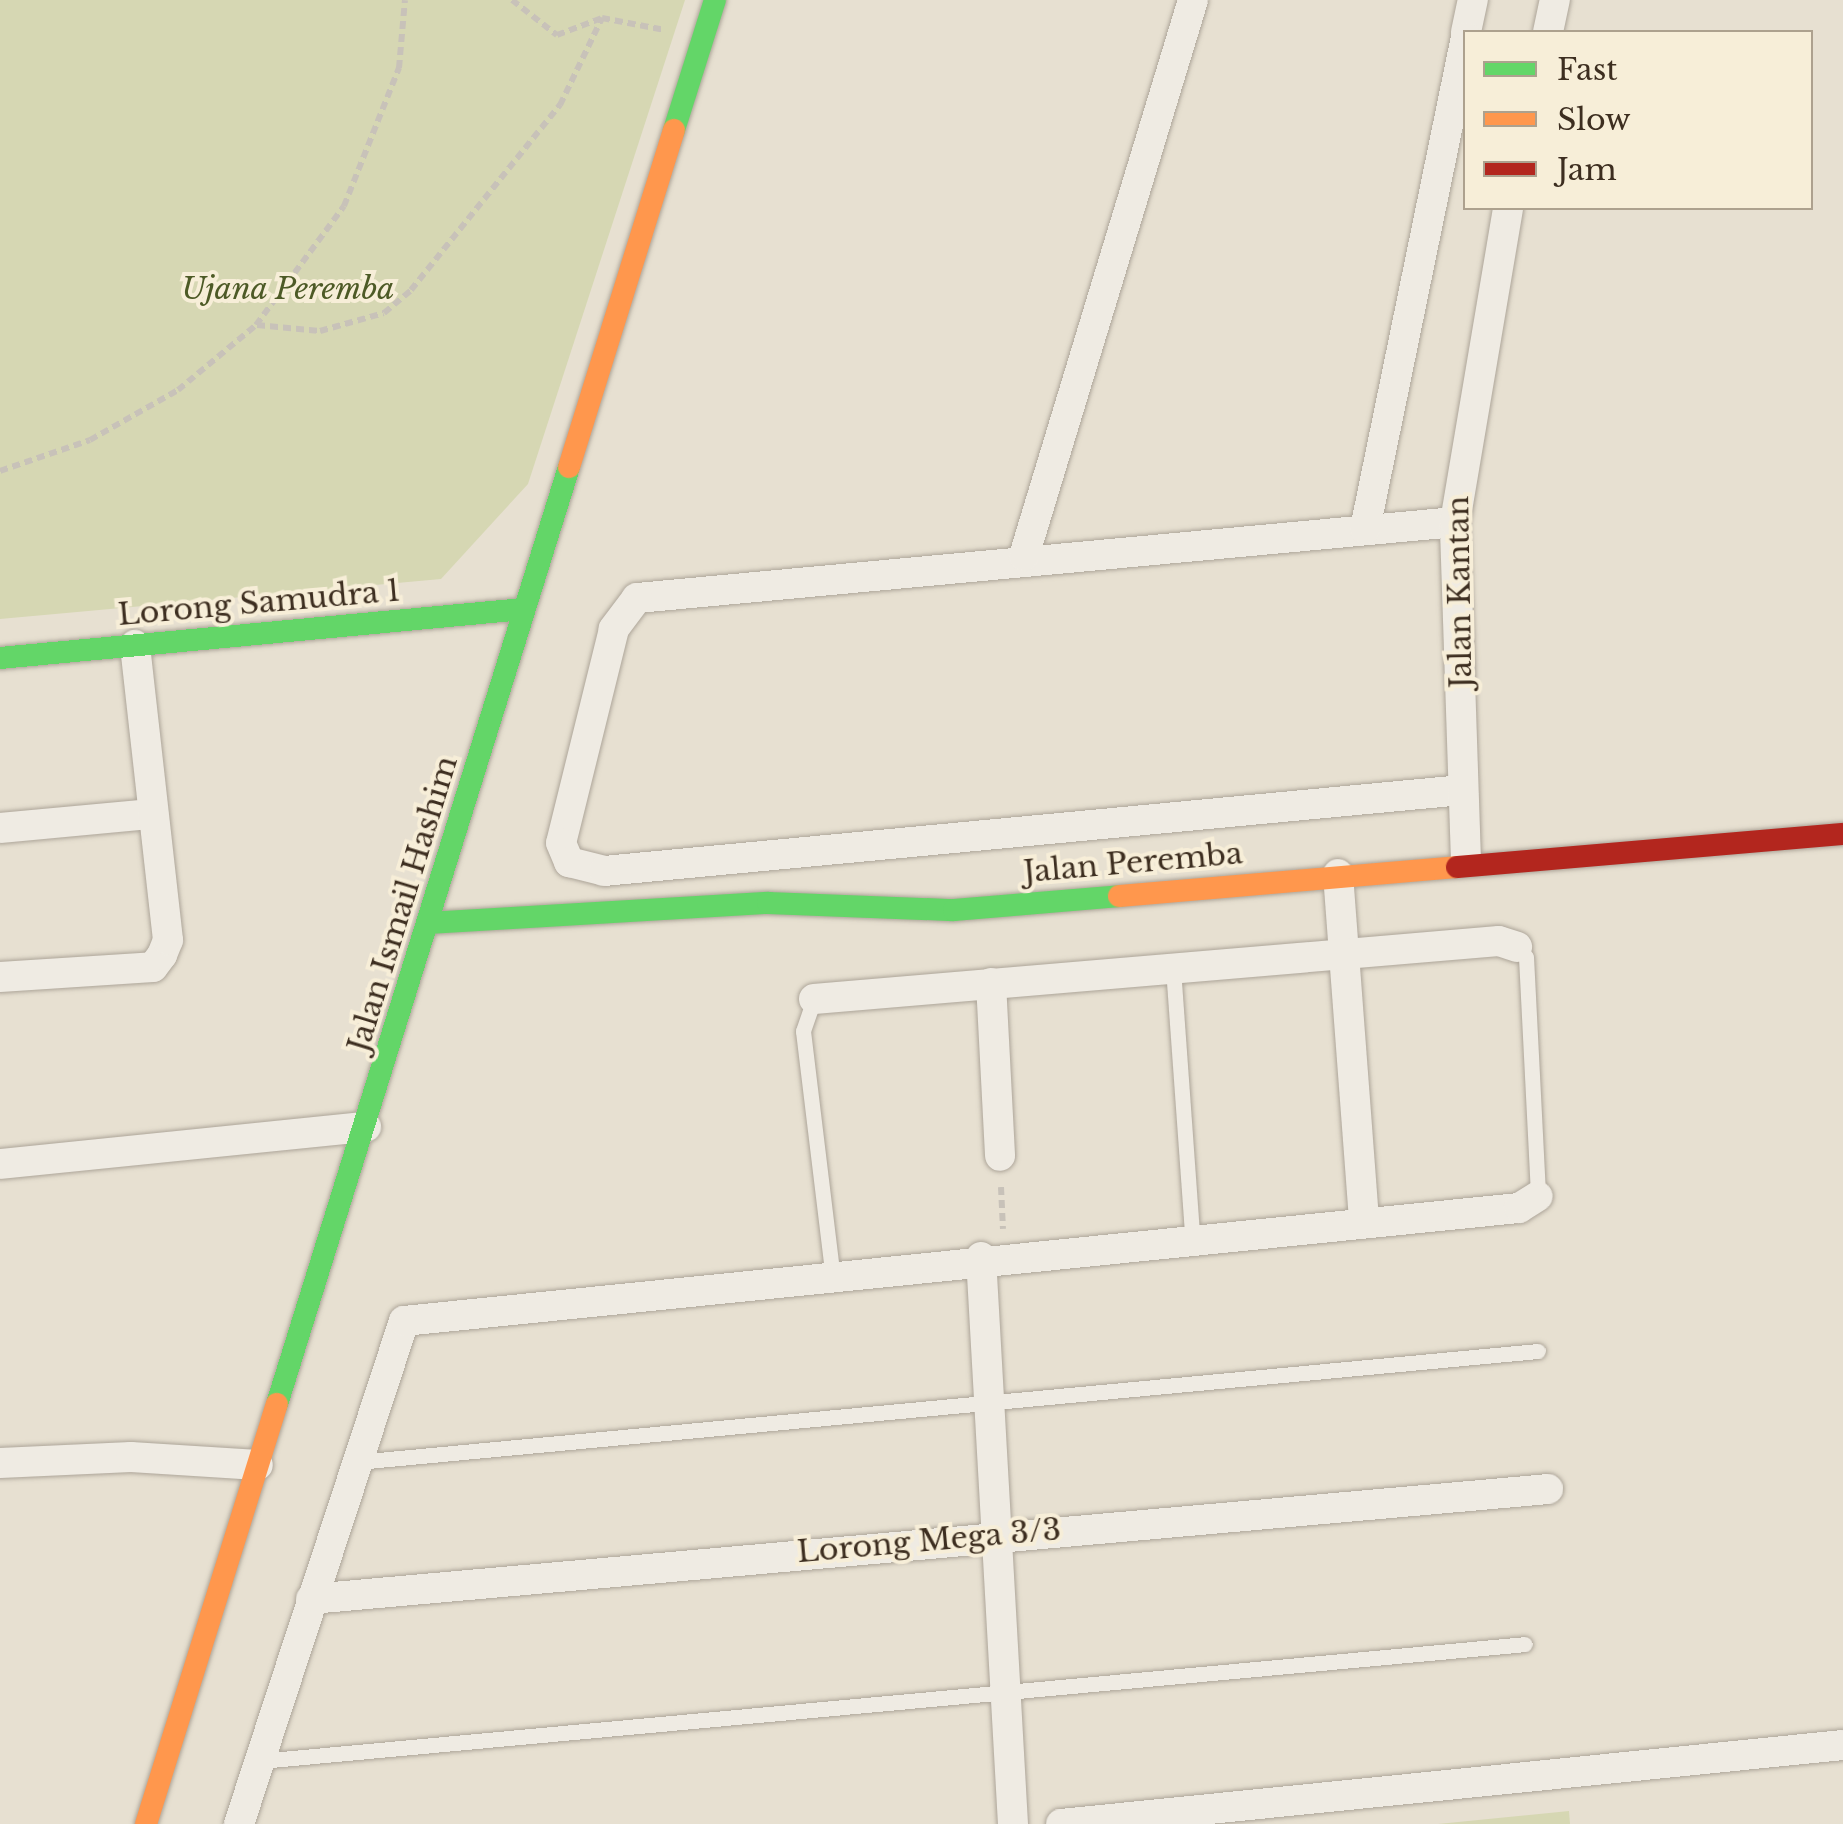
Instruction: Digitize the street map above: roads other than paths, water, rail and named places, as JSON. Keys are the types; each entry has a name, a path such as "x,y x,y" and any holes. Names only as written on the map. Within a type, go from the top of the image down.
{"street":[{"name":"Jalan Ismail Hashim","path":"146,1824 715,0"},
{"path":"1024,556 1193,0"},
{"path":"1467,30 1473,0"},
{"path":"1548,30 1555,0"},
{"path":"1365,529 1463,50"},
{"name":"Jalan Kantan","path":"1466,861 1455,522 1508,210"},
{"path":"1455,522 1024,556 637,598 620,611 561,819 569,862 604,871 856,852 1463,790"},
{"name":"Lorong Samudra 1","path":"0,658 523,608"},
{"path":"0,978 152,966 168,940 150,814 135,645"},
{"path":"0,828 150,814"},
{"name":"Jalan Peremba","path":"428,923 768,903 954,910 1466,861 1843,834"},
{"path":"1338,874 1364,1220"},
{"path":"814,999 1500,940 1517,947"},
{"path":"991,983 1000,1156"},
{"path":"0,1164 366,1128"},
{"path":"239,1824 394,1336 421,1314 1192,1236 1519,1208 1538,1196"},
{"path":"992,1256 989,1400 1013,1824"},
{"path":"0,1463 131,1457 258,1465"},
{"name":"Lorong Mega 3/3","path":"311,1599 997,1534 1548,1490"},
{"path":"1060,1824 1353,1810 1843,1745"}],"lane":[{"path":"1517,947 1526,957 1538,1196"},
{"path":"1172,968 1192,1236"},
{"path":"814,999 803,1031 832,1272"},
{"path":"355,1462 1538,1351"},
{"path":"260,1760 1525,1644"}],"park label":[{"name":"Ujana Peremba","path":"288,289"}]}
